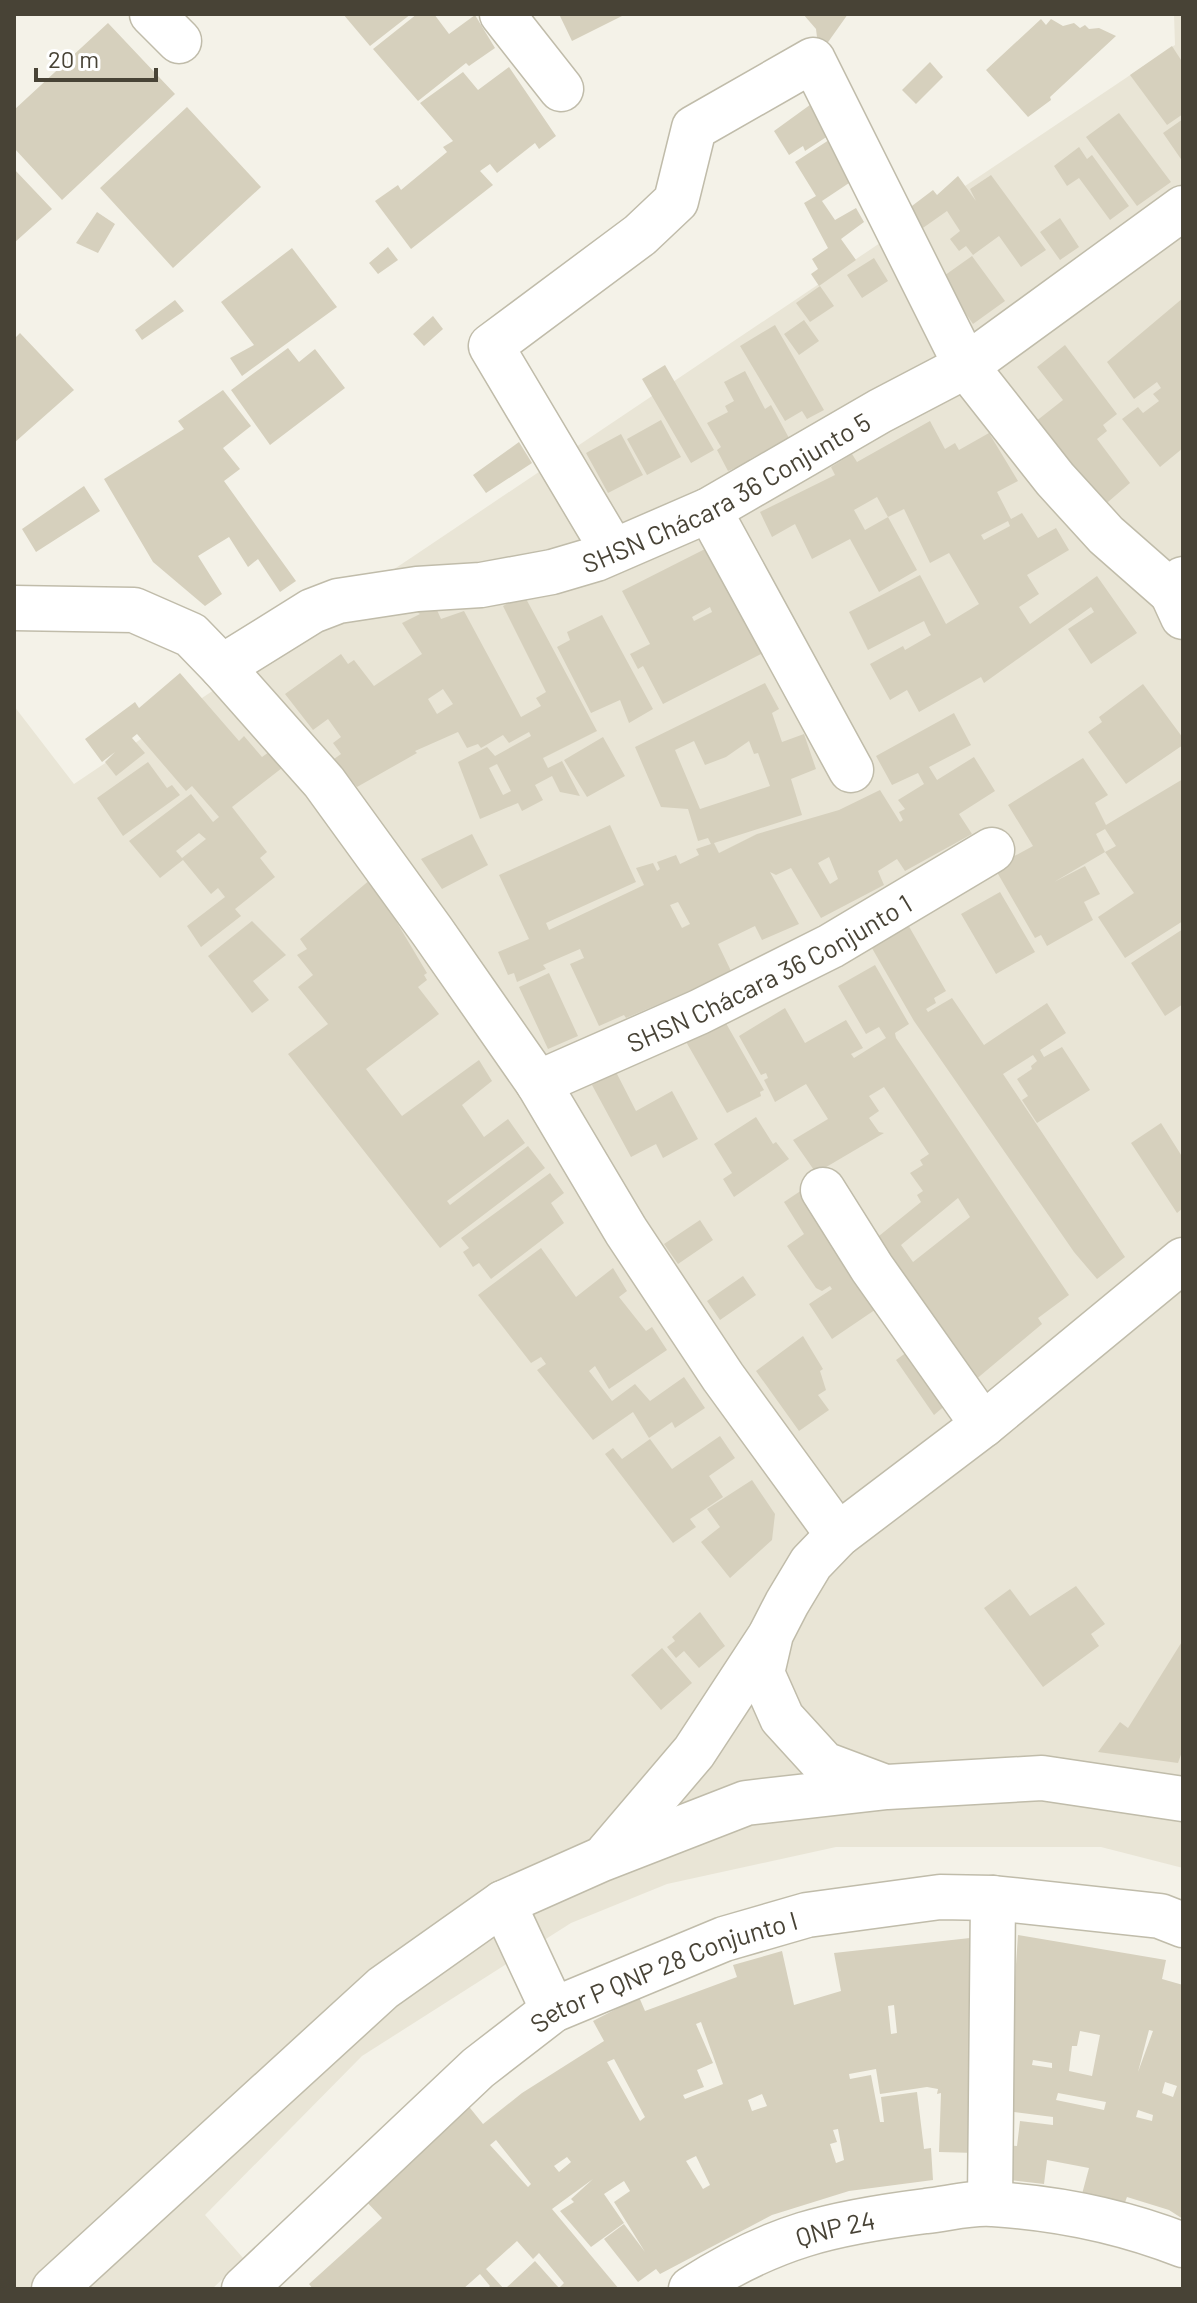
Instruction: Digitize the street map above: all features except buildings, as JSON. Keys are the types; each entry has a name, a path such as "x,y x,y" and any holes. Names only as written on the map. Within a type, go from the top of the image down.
{"street":[{"path":"502,14 561,89"},
{"path":"613,551 491,346 640,235 676,201 694,128 813,60 966,366 1055,479 1106,535 1179,596"},
{"name":"SHSN Chácara 36 Conjunto 5","path":"222,667 312,611 338,601 538,575 613,551 709,510 880,411 966,366 1183,208"},
{"path":"709,510 851,770"},
{"path":"14,608 134,610 191,635 222,667 324,782 538,1083 626,1231 723,1377 838,1535"},
{"name":"SHSN Chácara 36 Conjunto 1","path":"538,1083 699,1012 831,946 992,850"},
{"path":"823,1190 872,1268 983,1425"},
{"path":"602,1859 694,1752 771,1634 811,1563 838,1535 983,1425 1183,1260"},
{"path":"771,1634 762,1673 782,1718 824,1764 887,1787"},
{"path":"54,2289 383,1988 503,1903 602,1859 746,1803 887,1787 1042,1778 1183,1799"},
{"name":"Setor P QNP 28 Conjunto I","path":"258,2285 478,2068 553,2010 724,1939 807,1915 940,1897 993,1898 1160,1916 1183,1925"},
{"path":"990,2203 993,1898"},
{"path":"503,1903 553,2010"},
{"name":"QNP 24","path":"691,2289 731,2263 796,2234 874,2217 990,2203 1142,2229 1183,2245"}],"shaded area":[{"path":"1174,14 1183,14 1183,1868 1101,1847 836,1847 667,1884 571,1923 362,2056 205,2215 244,2259 212,2289 14,2289 14,706 74,784 1175,45"}]}
